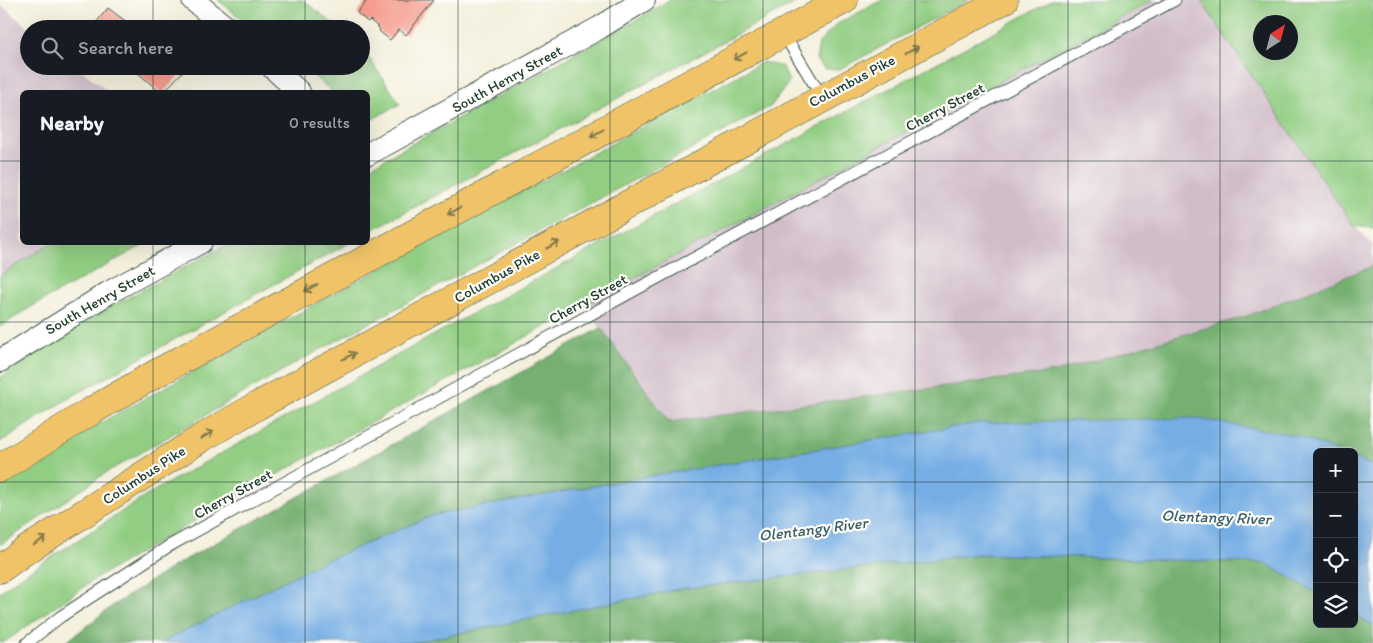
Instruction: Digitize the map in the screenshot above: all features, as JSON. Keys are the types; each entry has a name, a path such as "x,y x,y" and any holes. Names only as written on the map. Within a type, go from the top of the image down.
{"highway":[{"path":"0,468 93,410 166,368 844,0"},
{"name":"Columbus Pike","path":"0,569 203,436 822,97 1004,0"}],"street":[{"path":"193,0 217,20"},
{"name":"South Henry Street","path":"370,153 599,28 644,0"},
{"path":"281,75 297,90"},
{"name":"South Henry Street","path":"0,361 108,293 196,245"}],"lane":[{"name":"Cherry Street","path":"27,643 60,617 168,546 635,290 1176,0"},
{"path":"783,32 822,97"}],"shaded area":[{"path":"1154,0 1201,0 1354,226 1373,245 1373,266 1247,316 1056,372 668,422 584,305 1038,61"},
{"path":"0,4 20,21 20,75 87,75 106,90 20,90 20,245 48,245 0,276"}],"green space":[{"path":"218,0 303,0 329,20 243,20"},
{"path":"669,0 801,0 370,231 370,167 642,17"},
{"path":"882,0 969,0 840,69 825,69 816,60 819,43 837,24"},
{"path":"1053,0 1154,0 584,305 231,500 98,577 3,643 0,643 0,592 14,581 157,489 459,321"},
{"path":"1205,0 1373,0 1373,228 1354,226 1202,2"},
{"path":"370,59 400,104 370,120 370,90 331,90 312,75 370,75"},
{"path":"763,62 783,67 789,82 771,106 301,360 107,472 0,545 0,487 59,446 344,288"},
{"path":"48,245 143,245 31,307 0,327 0,276"},
{"path":"226,245 345,245 74,395 0,442 0,378 81,323"},
{"path":"1373,266 1373,466 1358,460 1358,448 1328,448 1298,436 979,423 650,476 434,515 320,563 161,643 65,643 112,606 174,566 601,328 669,422 1056,372 1247,316"},
{"path":"978,554 1266,563 1313,591 1313,628 1358,628 1358,616 1373,625 1373,643 410,643 679,589"}],"water":[{"name":"Olentangy River","path":"1193,418 1298,436 1328,448 1313,448 1313,591 1265,563 978,554 679,589 410,643 161,643 320,563 434,515 650,476 979,423"},
{"path":"1358,460 1373,466 1373,625 1358,616"}],"building":[{"path":"363,0 434,0 406,35 399,29 390,40 370,20 366,20 357,13 366,2"},
{"path":"108,8 124,20 98,20"},
{"path":"140,75 179,75 166,90 158,90"}]}
